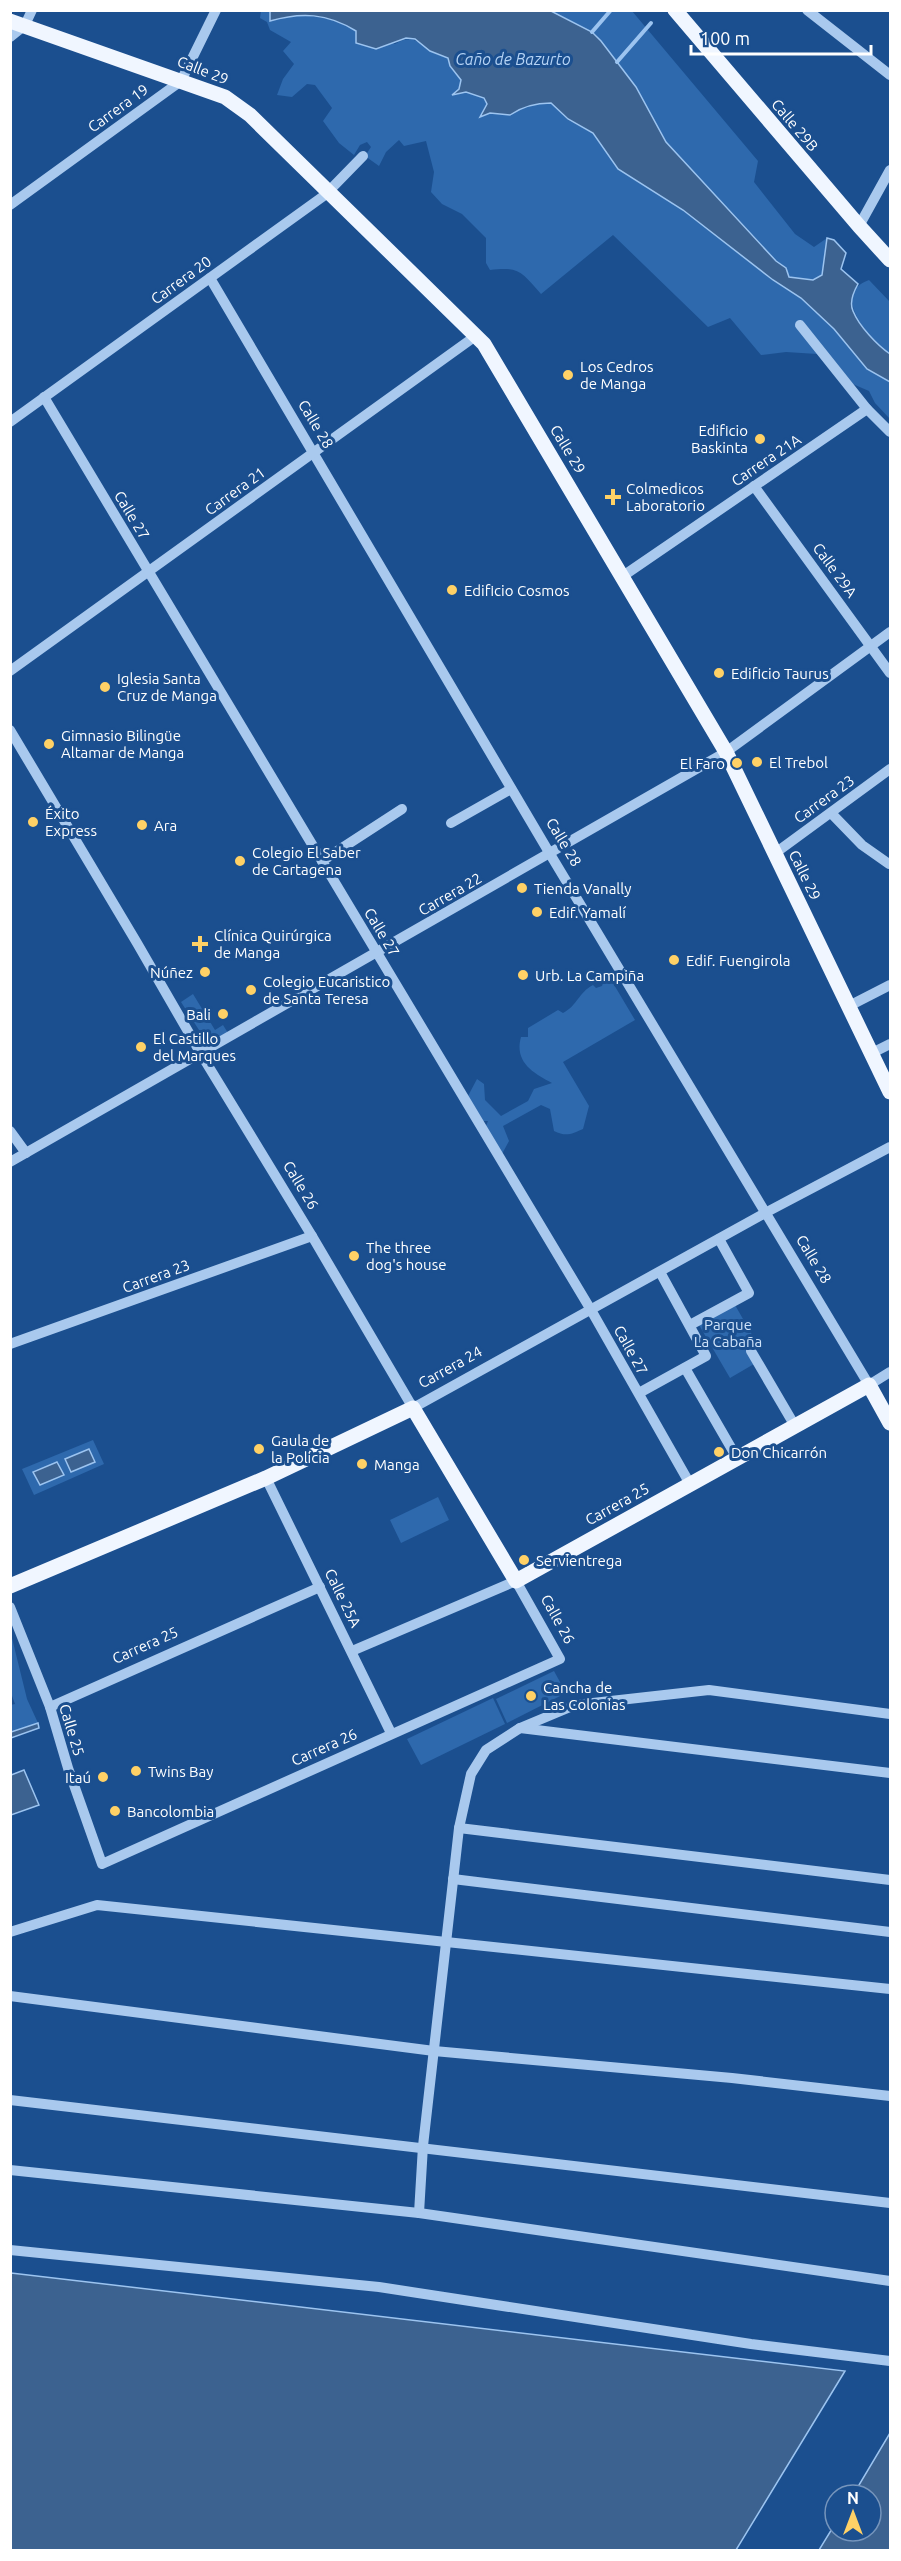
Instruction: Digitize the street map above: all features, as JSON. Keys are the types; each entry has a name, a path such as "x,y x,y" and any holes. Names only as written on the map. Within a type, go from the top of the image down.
{"main road":[{"name":"Calle 29B","path":"675,10 858,226 891,260"},
{"name":"Calle 29","path":"18,23 225,97 250,115 477,335 726,752 891,1092"},
{"name":"Calle 28","path":"868,1385 891,1422"},
{"name":"Carrera 25","path":"516,1581 868,1385"},
{"name":"Carrera 24","path":"10,1586 266,1478 413,1408"},
{"name":"Calle 26","path":"413,1408 516,1581"}],"street":[{"path":"10,37 18,23 32,10"},
{"name":"Carrera 19","path":"10,205 181,81 216,10"},
{"path":"807,10 891,75"},
{"name":"Carrera 20","path":"10,422 330,191 363,156"},
{"path":"858,226 891,170"},
{"name":"Calle 28","path":"210,278 511,789 868,1385"},
{"path":"800,325 867,409 891,432"},
{"name":"Carrera 21","path":"10,671 477,335"},
{"name":"Calle 27","path":"44,397 591,1310 690,1484"},
{"name":"Carrera 21A","path":"623,576 867,409"},
{"name":"Calle 29A","path":"754,486 891,673"},
{"name":"Carrera 22","path":"10,1162 726,752 891,632"},
{"name":"Calle 26","path":"10,730 413,1408"},
{"name":"Carrera 23","path":"774,854 891,769"},
{"path":"451,823 511,789"},
{"path":"322,861 402,809"},
{"path":"831,813 862,845 889,864"},
{"path":"849,1006 891,985"},
{"path":"872,1053 891,1044"},
{"path":"10,1131 26,1153"},
{"name":"Carrera 24","path":"413,1408 765,1213 891,1147"},
{"name":"Carrera 23","path":"10,1344 312,1236"},
{"path":"690,1325 750,1293 719,1239"},
{"path":"639,1393 706,1356 660,1272"},
{"path":"751,1351 795,1426"},
{"path":"685,1368 737,1458"},
{"name":"Carrera 25","path":"868,1385 891,1372"},
{"name":"Calle 25A","path":"266,1478 391,1733"},
{"name":"Calle 26","path":"516,1581 560,1659"},
{"name":"Carrera 25","path":"352,1652 516,1581"},
{"name":"Carrera 25","path":"50,1707 321,1587"},
{"name":"Calle 25","path":"10,1606 50,1707 68,1768 102,1864"},
{"name":"Carrera 26","path":"102,1864 560,1659"},
{"path":"419,2213 423,2146 459,1828 471,1774 486,1750 520,1728 575,1705 709,1690 891,1714"},
{"path":"520,1728 891,1773"},
{"path":"459,1828 891,1880"},
{"path":"453,1879 891,1932"},
{"path":"10,1932 97,1905 891,1989"},
{"path":"10,1996 434,2051 732,2078 891,2096"},
{"path":"10,2100 423,2146 891,2203"},
{"path":"10,2170 419,2213 891,2281"},
{"path":"10,2250 379,2287 751,2344 891,2361"}],"green space":[{"path":"270,10 270,21 294,14 338,20 356,31 395,44 409,39 417,41 433,53 448,58 450,66 461,80 459,89 453,94 466,92 484,98 487,104 483,110 510,115 529,106 551,103 568,120 593,133 618,169 683,210 772,280 801,298 834,329 867,369 890,382 890,419 875,403 869,391 841,379 817,354 786,352 761,355 730,318 708,327 613,235 541,294 524,276 514,270 490,270 486,263 486,238 462,214 442,204 431,192 434,172 426,141 404,146 399,140 386,152 379,166 365,156 371,147 367,142 360,145 354,155 339,143 323,121 332,108 315,85 307,84 292,97 277,95 283,79 294,64 283,51 291,42 270,30 267,22 260,18 261,11"},
{"path":"551,11 632,11 758,161 754,182 795,234 814,247 827,238 822,275 813,280 789,278 786,268 776,261 666,142 636,87 601,41 592,32"},
{"path":"869,280 890,302 890,354 864,328 853,306 853,296 858,287"},
{"path":"610,978 635,1020 563,1062 589,1106 583,1129 569,1134 554,1131 550,1109 541,1105 503,1126 509,1141 502,1154 484,1131 488,1121 478,1121 468,1096 477,1079 484,1084 485,1100 501,1116 528,1101 534,1089 552,1083 527,1066 520,1053 521,1037 528,1037 528,1028 558,1010 563,1013 588,988 593,985 596,988 602,986 604,980"},
{"path":"193,994 215,1030 223,1025 228,1033 208,1044 181,1002"},
{"name":"Parque La Cabaña","path":"735,1305 755,1340 744,1347 754,1364 730,1378 699,1325"},
{"path":"93,1440 104,1464 34,1495 22,1469"},
{"path":"438,1497 449,1520 401,1543 390,1520"},
{"path":"11,1634 27,1699 38,1723 11,1732 10,1705 15,1704 11,1693"},
{"name":"Cancha de Las Colonias","path":"554,1671 566,1693 507,1723 496,1699"},
{"path":"493,1698 505,1724 421,1765 407,1739"}],"water":[{"name":"Caño de Bazurto","path":"270,10 551,11 592,32 636,87 666,142 776,261 786,268 789,277 813,280 822,275 827,238 834,240 846,253 841,269 858,284 852,300 853,311 869,335 890,354 890,382 867,369 834,329 801,298 773,280 683,210 618,169 593,133 568,119 551,103 529,106 510,115 490,113 480,117 487,104 484,98 466,92 452,95 459,89 461,80 450,66 448,58 430,51 415,39 406,38 376,49 356,43 356,31 335,21 303,15 270,21"},
{"path":"89,1449 95,1462 71,1472 65,1459"},
{"path":"57,1462 64,1475 40,1485 33,1472"},
{"path":"38,1723 39,1728 11,1738 11,1732"},
{"path":"24,1770 39,1805 11,1815 11,1775"},
{"path":"11,2273 845,2371 736,2550 11,2550"},
{"path":"890,2433 890,2550 819,2550 823,2543 883,2543 883,2483 860,2483"}],"waterway":[{"path":"592,32 611,10"},
{"path":"617,62 651,23"}],"place":[{"name":"Los Cedros de Manga","path":"568,375"},
{"name":"Edificio Baskinta","path":"760,439"},
{"name":"Colmedicos Laboratorio","path":"613,497"},
{"name":"Edificio Cosmos","path":"452,590"},
{"name":"Edificio Taurus","path":"719,673"},
{"name":"Iglesia Santa Cruz de Manga","path":"105,687"},
{"name":"Gimnasio Bilingüe Altamar de Manga","path":"49,744"},
{"name":"El Trebol","path":"757,762"},
{"name":"El Faro","path":"737,763"},
{"name":"Éxito Express","path":"33,822"},
{"name":"Ara","path":"142,825"},
{"name":"Colegio El Saber de Cartagena","path":"240,861"},
{"name":"Tienda Vanally","path":"522,888"},
{"name":"Edif. Yamalí","path":"537,912"},
{"name":"Clínica Quirúrgica de Manga","path":"200,944"},
{"name":"Edif. Fuengirola","path":"674,960"},
{"name":"Núñez","path":"205,972"},
{"name":"Urb. La Campiña","path":"523,975"},
{"name":"Colegio Eucaristico de Santa Teresa","path":"251,990"},
{"name":"Bali","path":"223,1014"},
{"name":"El Castillo del Marques","path":"141,1047"},
{"name":"The three dog's house","path":"354,1256"},
{"name":"Gaula de la Policia","path":"259,1449"},
{"name":"Don Chicarrón","path":"719,1452"},
{"name":"Manga","path":"362,1464"},
{"name":"Servientrega","path":"524,1560"},
{"name":"Cancha de Las Colonias","path":"531,1696"},
{"name":"Twins Bay","path":"136,1771"},
{"name":"Itaú","path":"103,1777"},
{"name":"Bancolombia","path":"115,1811"}]}
